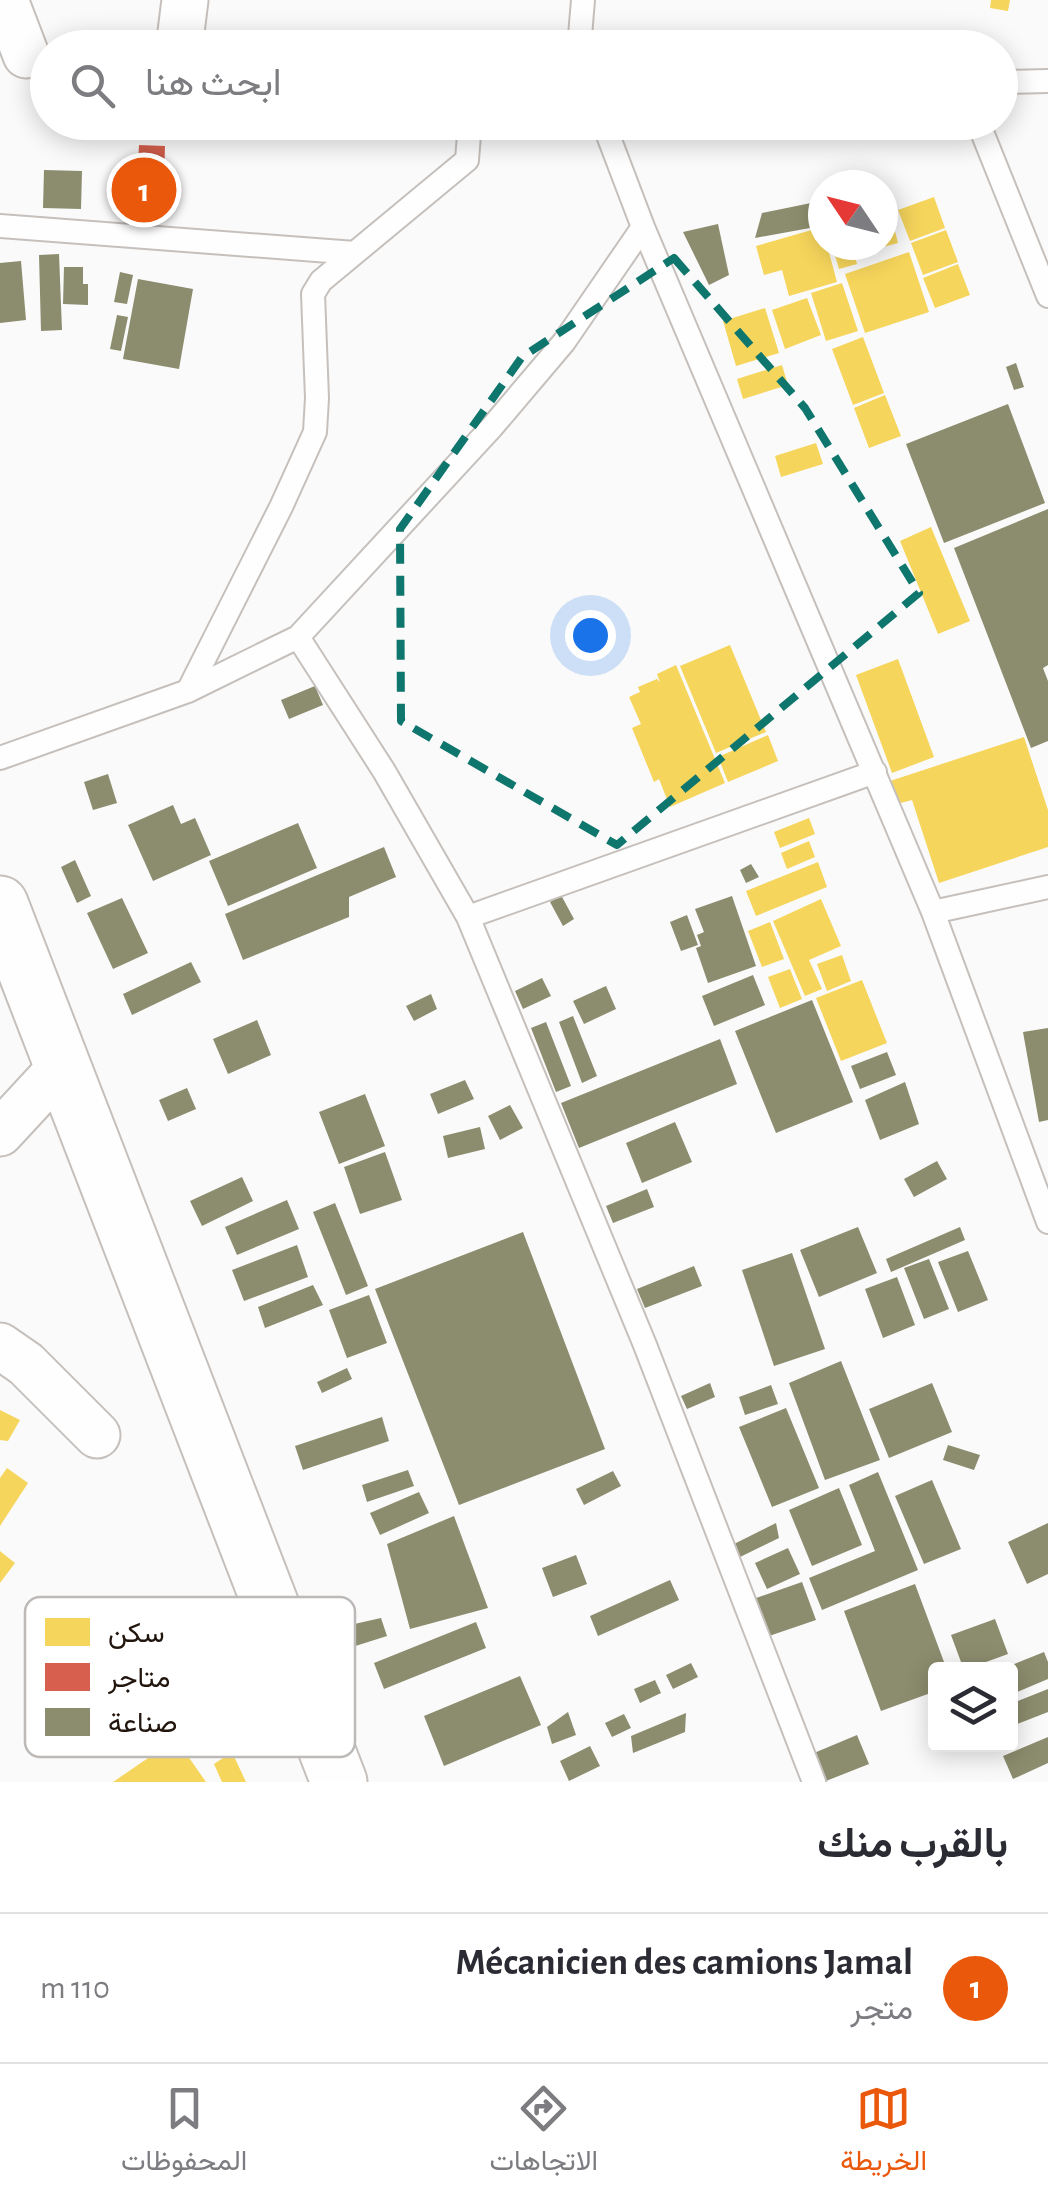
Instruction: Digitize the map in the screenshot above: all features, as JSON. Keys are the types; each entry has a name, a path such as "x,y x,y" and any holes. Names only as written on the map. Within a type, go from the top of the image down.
{"street":[{"path":"5,0 24,54"},
{"path":"181,30 186,0"},
{"path":"0,904 268,1597"},
{"path":"0,1133 63,1064"},
{"path":"0,1346 26,1364 98,1435"},
{"path":"329,1757 339,1782"}],"lane":[{"path":"580,30 583,0"},
{"path":"1018,81 1048,80"},
{"path":"188,691 315,432 313,294 320,281 467,160 469,140"},
{"path":"610,140 643,227 933,912 1048,1222"},
{"path":"985,140 1048,296"},
{"path":"0,226 355,254"},
{"path":"0,758 188,691 298,637 492,427 564,342 643,227"},
{"path":"298,637 384,771 468,917 645,1346 814,1782"},
{"path":"468,917 875,772"},
{"path":"933,912 1048,887"}],"highlighted area":[{"path":"674,258 805,408 919,593 617,845 401,721 400,529 522,357"}],"building: سكن":[{"path":"991,0 1010,0 1008,11 990,8"},
{"path":"934,197 945,228 910,241 898,210"},
{"path":"946,230 958,262 923,275 911,243"},
{"path":"808,231 808,260 831,260 837,282 789,296 782,270 764,275 756,246"},
{"path":"909,252 929,312 865,333 845,274 886,260 898,260 898,256"},
{"path":"836,260 856,260 857,264 839,269"},
{"path":"958,264 970,295 935,308 923,278"},
{"path":"842,283 858,331 826,341 811,293"},
{"path":"807,298 821,335 785,349 772,310"},
{"path":"765,308 779,353 736,366 723,321"},
{"path":"863,337 884,393 853,405 832,349"},
{"path":"782,365 788,385 743,399 737,379"},
{"path":"885,395 901,436 869,448 854,408"},
{"path":"816,443 823,464 781,477 775,456"},
{"path":"931,527 970,621 938,634 900,541"},
{"path":"730,645 766,732 716,753 680,666"},
{"path":"898,659 934,757 892,773 856,675"},
{"path":"676,665 725,783 670,807 659,779 654,782 632,728 641,724 629,697 640,692 638,687 657,679 660,682 657,674"},
{"path":"768,735 778,761 728,782 718,757"},
{"path":"1024,737 1048,810 1048,847 939,883 912,800 897,804 890,781"},
{"path":"809,818 815,834 780,848 774,832"},
{"path":"809,841 815,857 787,869 781,853"},
{"path":"818,862 827,887 756,916 746,891"},
{"path":"821,899 841,946 809,960 822,989 805,996 773,921"},
{"path":"770,922 784,959 762,967 748,931"},
{"path":"842,955 851,981 827,991 817,964"},
{"path":"790,969 802,999 780,1008 768,977"},
{"path":"862,980 887,1043 841,1061 816,998"},
{"path":"0,1410 20,1420 8,1441 0,1440"},
{"path":"7,1468 28,1483 0,1526 0,1478"},
{"path":"0,1551 15,1563 0,1583"},
{"path":"150,1757 189,1757 206,1782 113,1782"},
{"path":"224,1757 234,1757 246,1782 222,1782 214,1764"}],"building: متاجر":[{"path":"139,145 165,146 163,215 123,214 125,165 138,165"}],"building: صناعة":[{"path":"44,170 82,171 81,209 43,208"},
{"path":"808,204 808,228 755,238 762,213"},
{"path":"718,224 729,275 709,285 683,232"},
{"path":"59,254 62,330 41,331 39,255"},
{"path":"21,261 26,320 0,323 0,263"},
{"path":"64,267 83,267 88,305 63,304"},
{"path":"120,272 133,275 127,304 114,302"},
{"path":"138,279 193,289 179,369 123,359"},
{"path":"117,315 128,317 121,351 110,349"},
{"path":"1016,363 1024,387 1014,390 1006,367"},
{"path":"1008,404 1045,503 944,543 906,444"},
{"path":"1048,509 1048,665 1043,668 1048,681 1048,741 1031,748 954,548"},
{"path":"315,686 323,705 289,719 281,700"},
{"path":"108,774 117,803 93,810 84,782"},
{"path":"173,805 181,824 195,818 211,855 153,881 128,825"},
{"path":"298,823 317,868 228,906 209,861"},
{"path":"384,847 396,877 349,897 349,917 243,960 225,914"},
{"path":"75,860 91,896 77,903 61,867"},
{"path":"751,864 759,877 746,883 740,870"},
{"path":"561,895 574,919 563,926 550,902"},
{"path":"732,896 756,966 708,983 696,948 701,946 697,935 704,932 695,909"},
{"path":"122,898 148,953 113,969 87,913"},
{"path":"687,915 698,945 681,951 670,922"},
{"path":"191,962 201,982 132,1015 123,994"},
{"path":"753,975 765,1005 714,1026 702,996"},
{"path":"542,978 551,996 523,1009 515,991"},
{"path":"606,986 616,1009 584,1024 573,1001"},
{"path":"431,994 437,1009 414,1021 406,1006"},
{"path":"812,1000 853,1102 776,1133 735,1031"},
{"path":"573,1016 597,1076 582,1083 559,1022"},
{"path":"257,1020 271,1055 228,1074 213,1039"},
{"path":"546,1022 571,1086 556,1092 531,1028"},
{"path":"1048,1028 1048,1120 1039,1122 1023,1032"},
{"path":"720,1039 737,1084 579,1148 561,1103"},
{"path":"887,1052 896,1075 860,1089 851,1066"},
{"path":"465,1080 474,1099 438,1114 430,1094"},
{"path":"905,1082 919,1124 880,1140 865,1100"},
{"path":"187,1088 196,1109 168,1121 159,1100"},
{"path":"365,1094 385,1146 339,1164 319,1112"},
{"path":"510,1105 523,1128 500,1140 488,1116"},
{"path":"675,1122 692,1162 642,1183 626,1143"},
{"path":"480,1127 485,1149 448,1158 443,1136"},
{"path":"385,1152 402,1200 360,1214 344,1167"},
{"path":"937,1161 947,1179 914,1197 904,1179"},
{"path":"242,1177 253,1201 202,1226 190,1201"},
{"path":"647,1189 654,1207 613,1223 606,1206"},
{"path":"287,1200 299,1229 237,1255 225,1227"},
{"path":"335,1203 368,1286 346,1295 313,1212"},
{"path":"858,1227 877,1273 819,1297 800,1250"},
{"path":"960,1227 965,1240 891,1272 886,1259"},
{"path":"523,1232 605,1449 459,1505 375,1289"},
{"path":"297,1245 308,1277 244,1301 232,1270"},
{"path":"968,1251 988,1300 958,1312 938,1262"},
{"path":"792,1253 825,1349 774,1366 742,1270"},
{"path":"929,1259 949,1309 924,1319 904,1268"},
{"path":"694,1266 702,1286 645,1308 637,1289"},
{"path":"897,1277 915,1325 883,1338 865,1289"},
{"path":"313,1285 323,1305 265,1328 258,1307"},
{"path":"369,1295 387,1343 347,1358 329,1310"},
{"path":"841,1361 880,1460 825,1480 789,1383"},
{"path":"347,1368 352,1379 322,1393 317,1382"},
{"path":"710,1383 715,1397 687,1409 681,1396"},
{"path":"932,1383 952,1432 889,1458 869,1409"},
{"path":"771,1385 778,1404 745,1415 739,1397"},
{"path":"786,1408 819,1488 772,1507 739,1427"},
{"path":"382,1417 389,1441 303,1470 295,1446"},
{"path":"948,1445 980,1455 974,1470 943,1460"},
{"path":"408,1470 414,1486 367,1502 362,1485"},
{"path":"613,1471 621,1486 584,1505 576,1489"},
{"path":"878,1472 918,1570 822,1610 809,1578 875,1551 849,1485"},
{"path":"932,1480 961,1549 924,1564 895,1496"},
{"path":"839,1488 862,1545 812,1566 789,1510"},
{"path":"419,1492 429,1513 380,1535 370,1513"},
{"path":"454,1516 488,1608 410,1629 387,1544"},
{"path":"776,1523 779,1538 740,1557 734,1544"},
{"path":"1048,1523 1048,1574 1027,1584 1008,1542"},
{"path":"788,1548 800,1574 767,1589 755,1563"},
{"path":"576,1555 587,1584 553,1597 542,1568"},
{"path":"670,1580 679,1600 598,1636 590,1616"},
{"path":"802,1582 816,1620 769,1636 756,1598"},
{"path":"915,1584 944,1662 928,1662 928,1694 881,1711 844,1611"},
{"path":"381,1618 387,1636 355,1646 355,1624"},
{"path":"995,1619 1008,1654 986,1662 961,1662 951,1635"},
{"path":"476,1622 486,1648 384,1689 374,1663"},
{"path":"1044,1652 1048,1679 1018,1692 1018,1663"},
{"path":"691,1663 698,1677 673,1689 666,1675"},
{"path":"520,1676 541,1725 444,1766 424,1716"},
{"path":"655,1680 661,1693 640,1703 634,1689"},
{"path":"1048,1689 1048,1712 1018,1724 1018,1701"},
{"path":"568,1712 576,1735 552,1744 547,1727"},
{"path":"686,1713 685,1732 633,1753 631,1736"},
{"path":"624,1714 631,1728 612,1737 605,1723"},
{"path":"857,1735 869,1764 826,1781 814,1753"},
{"path":"1048,1737 1048,1763 1013,1779 1003,1756"},
{"path":"590,1746 600,1766 569,1781 560,1761"}],"place":[{"name":"Mécanicien des camions Jamal","path":"144,190"}]}
